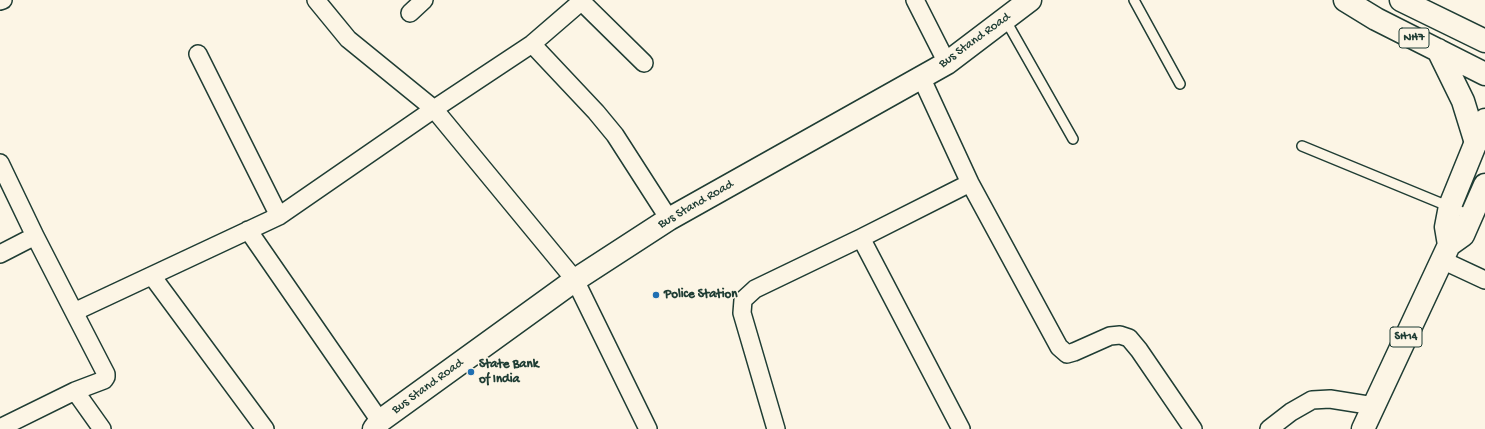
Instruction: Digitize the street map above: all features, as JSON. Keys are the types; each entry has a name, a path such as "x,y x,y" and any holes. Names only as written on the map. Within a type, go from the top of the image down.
{"main road":[{"name":"Bus Stand Road","path":"377,425 575,280 669,219 947,63 1030,0"},
{"name":"NH7","path":"1345,0 1376,19 1485,74"},
{"name":"NH7","path":"1401,0 1485,41"},
{"path":"1438,50 1463,101 1476,143"},
{"path":"1445,252 1446,227 1450,206 1485,120"},
{"name":"SH14","path":"1363,429 1445,252 1463,236 1485,185"}],"street":[{"path":"0,1 4,0"},
{"path":"316,0 348,38 434,109 575,280 648,429"},
{"path":"410,13 424,0"},
{"path":"915,0 947,63"},
{"path":"74,312 279,216 434,109 532,44 582,1 644,63"},
{"path":"532,44 596,112 615,135 669,219"},
{"path":"198,54 279,216"},
{"path":"921,77 970,183 1059,347 1067,354 1110,336 1120,335 1129,338 1139,350 1193,429"},
{"path":"0,164 106,374 104,380 75,391 0,428"},
{"path":"776,429 742,313 743,300 755,289 970,183"},
{"path":"248,230 377,425"},
{"path":"0,254 35,236"},
{"path":"861,238 961,429"},
{"path":"1445,252 1485,280"},
{"path":"152,276 265,429"},
{"path":"75,391 102,429"},
{"path":"1269,429 1291,412 1312,400 1330,399 1374,406"}],"lane":[{"path":"1134,0 1180,84"},
{"path":"1005,19 1073,139"},
{"path":"1302,146 1472,216"}],"place":[{"name":"Police Station","path":"656,295"},
{"name":"State Bank of India","path":"471,372"}]}
